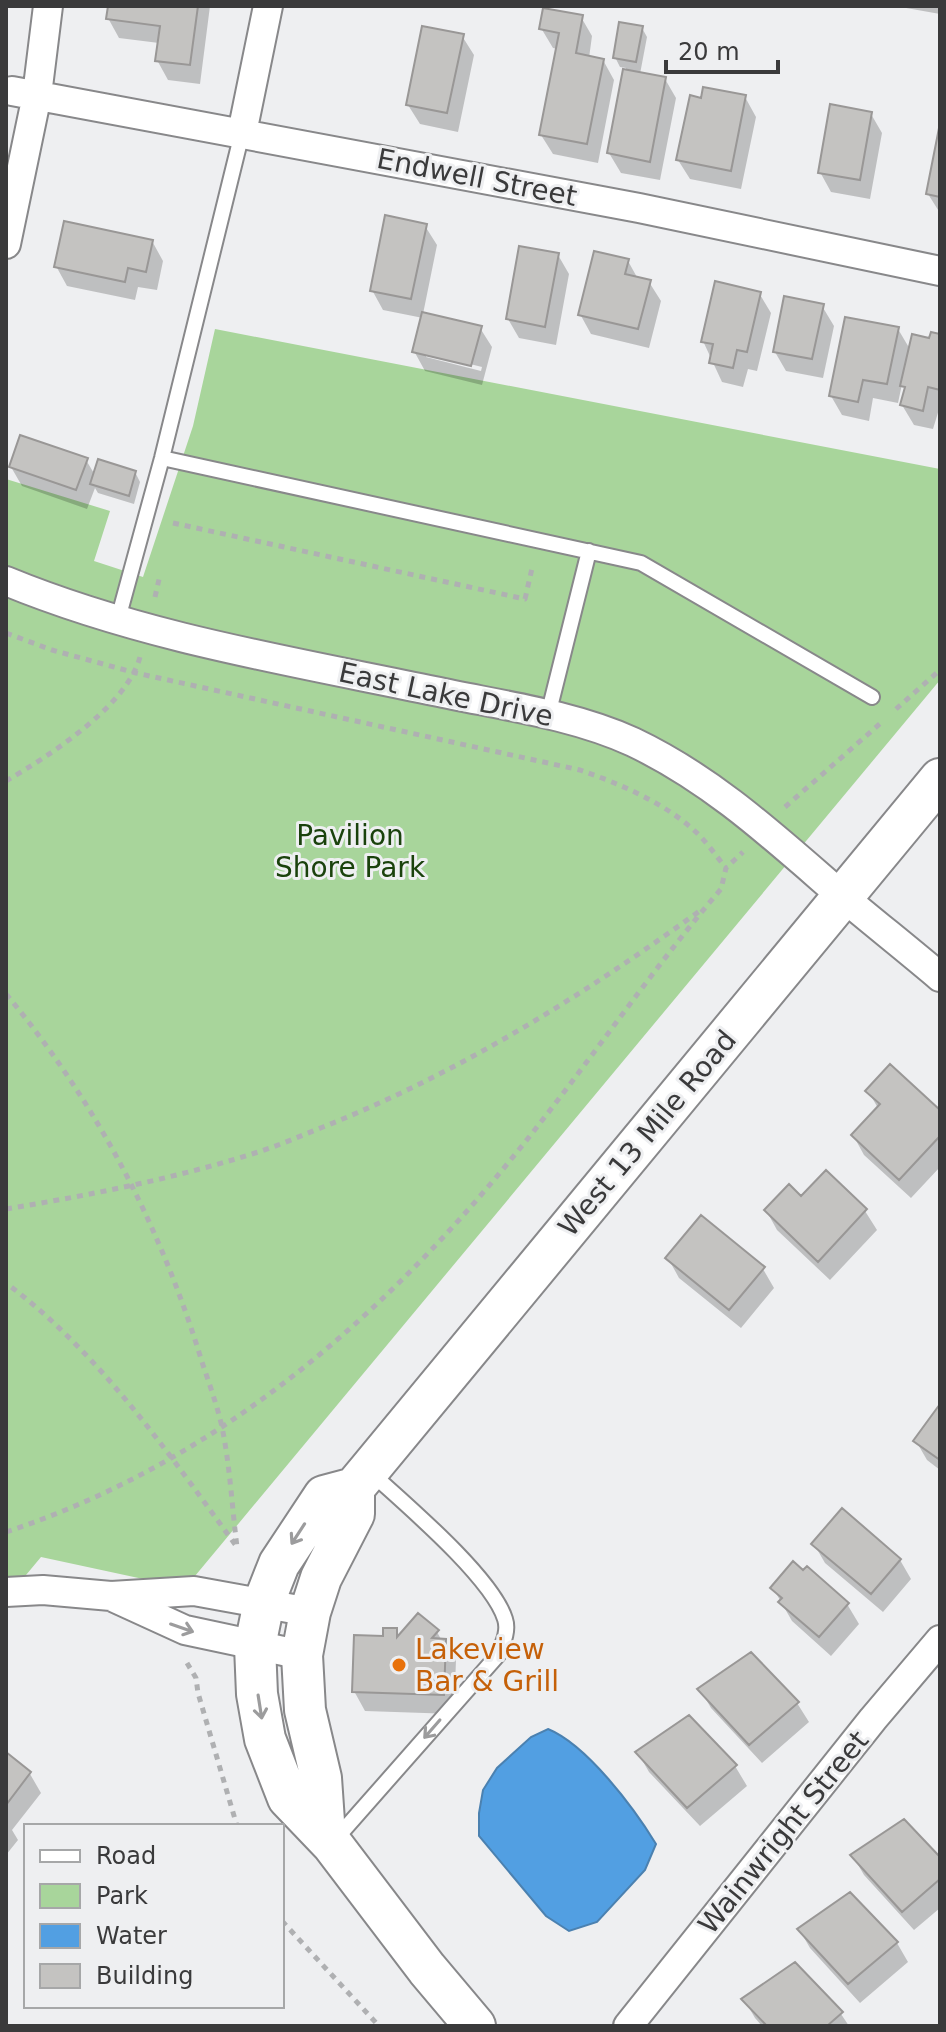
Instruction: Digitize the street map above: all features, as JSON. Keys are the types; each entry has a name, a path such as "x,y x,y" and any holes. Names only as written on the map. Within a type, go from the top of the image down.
{"street":[{"path":"6,244 18,92 48,6"},
{"path":"242,133 268,6"},
{"name":"Endwell Street","path":"18,92 624,205 940,271"},
{"name":"East Lake Drive","path":"6,581 49,599 148,628 548,715 629,740 703,781 766,828 940,977"},
{"name":"West 13 Mile Road","path":"470,2024 328,1840 288,1798 265,1739 257,1694 255,1646 264,1602 279,1564 324,1496 361,1479 940,779"},
{"path":"328,1840 321,1778 305,1710 302,1655 310,1612 321,1578 354,1514 361,1479"},
{"path":"6,1592 43,1590 111,1596 194,1591 310,1612"},
{"path":"111,1596 185,1630 302,1655"},
{"name":"Wainwright Street","path":"628,2026 873,1719 940,1640"}],"lane":[{"path":"118,619 162,458 242,133"},
{"path":"162,458 641,563 872,697"},
{"path":"548,715 589,551"},
{"path":"328,1840 498,1655 506,1621 486,1586 431,1528 361,1479"}],"path":[{"path":"169,536 173,521 525,599 538,539"},
{"path":"6,781 84,728 136,673 162,567"},
{"path":"6,633 52,650 136,673 580,770 663,808 697,833 726,868"},
{"path":"777,815 940,670"},
{"path":"6,1532 134,1479 255,1406 335,1344 390,1293 518,1152 721,889 726,868 748,846"},
{"path":"6,1209 134,1186 256,1153 380,1104 495,1046 566,1003 705,907"},
{"path":"6,994 36,1030 87,1107 134,1186 162,1246 186,1309 222,1426 237,1547 148,1427 66,1334 6,1283"},
{"path":"184,1659 196,1678 236,1824"},
{"path":"284,1923 379,2026"}],"green space":[{"name":"Pavilion Shore Park","path":"215,329 940,469 940,680 185,1588 41,1557 6,1599 6,479 110,511 94,561 143,577 193,426"}],"water":[{"path":"548,1729 563,1737 594,1763 656,1844 645,1870 597,1922 569,1931 546,1916 479,1836 483,1790 497,1768 531,1737"}],"building":[{"path":"108,6 198,6 190,65 155,61 160,26 106,19"},
{"path":"543,8 583,15 576,53 604,59 587,144 539,135 559,33 539,29"},
{"path":"619,22 643,26 636,62 613,58"},
{"path":"422,26 464,34 447,113 406,105"},
{"path":"623,69 666,77 650,162 607,153"},
{"path":"703,87 746,95 731,171 676,160 690,95 701,98"},
{"path":"830,104 872,112 860,180 818,173"},
{"path":"940,123 940,197 926,194"},
{"path":"385,215 427,224 411,299 370,291"},
{"path":"64,221 153,240 146,272 128,268 125,282 54,267"},
{"path":"519,246 559,253 545,327 506,319"},
{"path":"594,251 629,259 625,274 651,280 638,329 578,315"},
{"path":"715,281 761,292 747,352 737,350 733,368 709,363 713,344 701,342"},
{"path":"784,296 824,304 812,359 773,352"},
{"path":"422,312 482,326 471,366 412,352"},
{"path":"845,317 899,327 887,384 863,380 858,402 829,396"},
{"path":"931,332 940,334 940,390 928,387 923,411 900,405 905,387 900,386 912,334 929,338"},
{"path":"20,435 88,458 76,490 9,467"},
{"path":"98,459 136,471 129,496 90,484"},
{"path":"890,1064 940,1110 940,1136 899,1180 851,1135 880,1104 865,1091"},
{"path":"826,1170 867,1209 818,1262 764,1210 789,1184 801,1196"},
{"path":"701,1215 765,1267 729,1310 665,1258"},
{"path":"940,1404 940,1460 913,1441"},
{"path":"842,1508 901,1559 871,1594 811,1544"},
{"path":"793,1561 803,1570 807,1566 849,1603 819,1637 778,1602 782,1598 770,1588"},
{"name":"Lakeview Bar & Grill","path":"418,1613 439,1630 432,1638 446,1639 444,1695 352,1692 354,1635 383,1636 383,1628 397,1628 397,1637"},
{"path":"751,1652 799,1702 749,1745 697,1689"},
{"path":"689,1715 737,1765 687,1808 635,1752"},
{"path":"6,1752 31,1772 6,1805"},
{"path":"904,1819 940,1857 940,1879 902,1912 850,1855"},
{"path":"850,1892 898,1942 848,1984 797,1929"},
{"path":"795,1962 843,2012 827,2026 767,2026 741,1999"}],"place":[{"name":"Lakeview Bar & Grill","path":"399,1665"}]}
